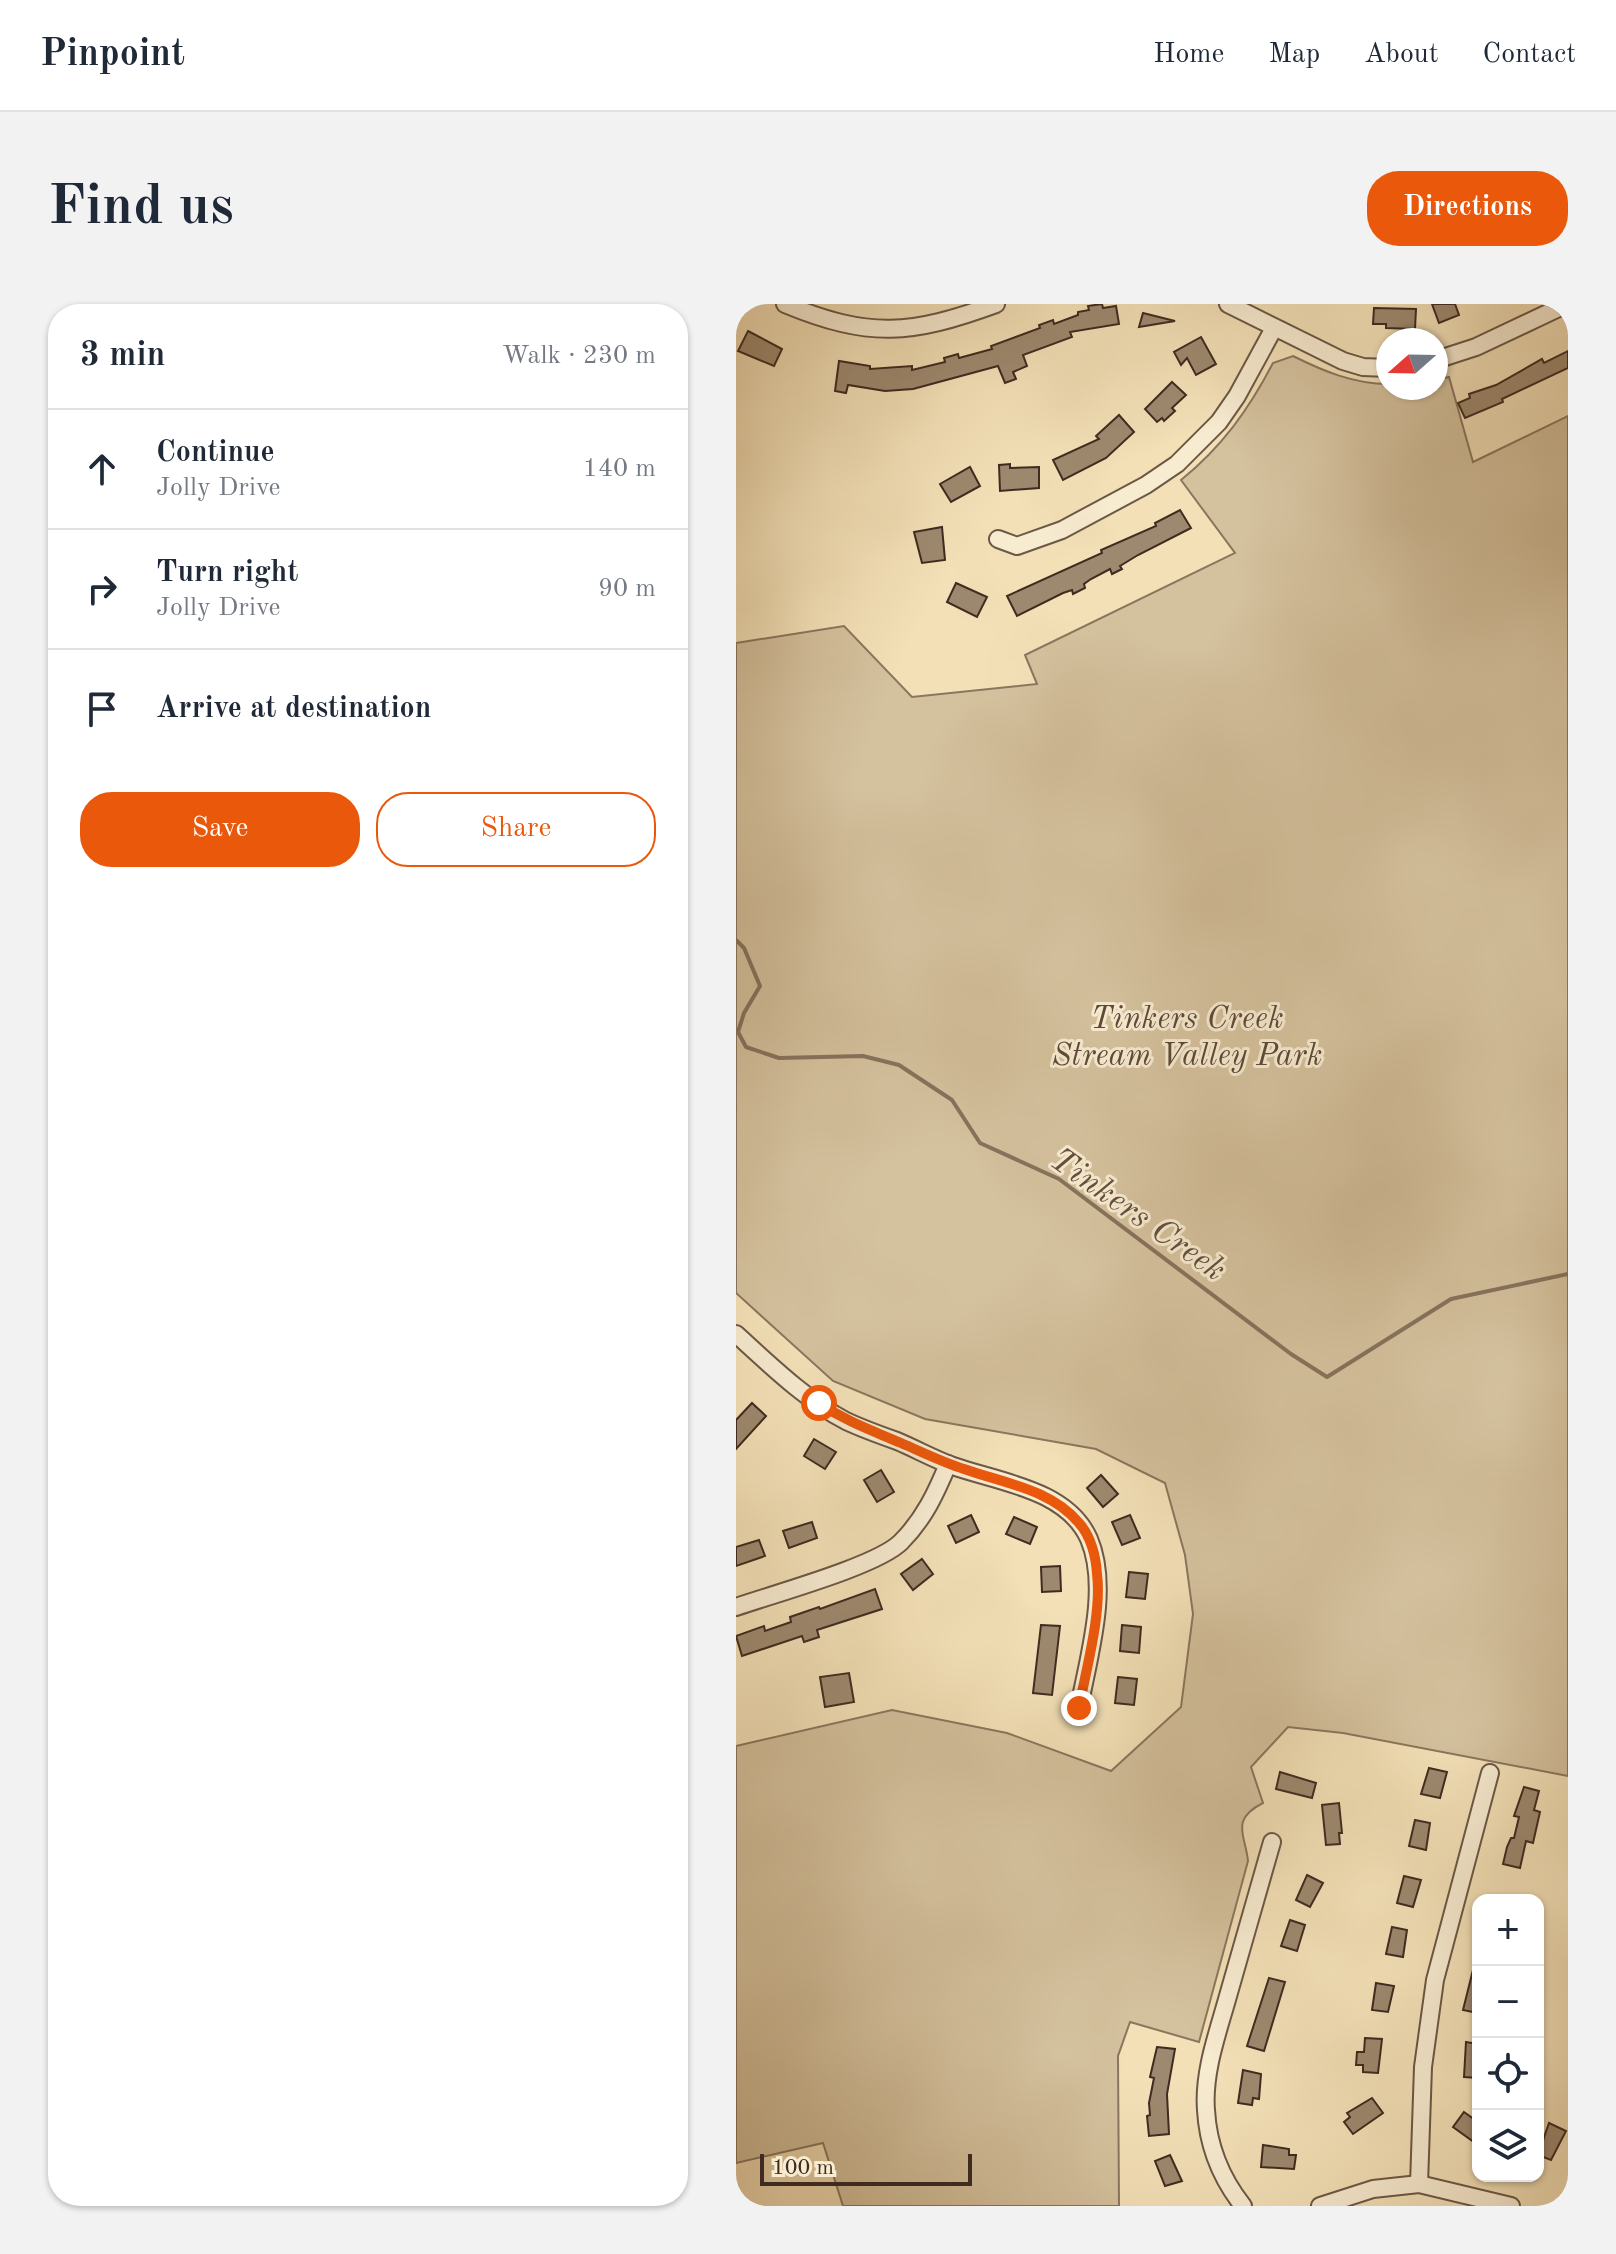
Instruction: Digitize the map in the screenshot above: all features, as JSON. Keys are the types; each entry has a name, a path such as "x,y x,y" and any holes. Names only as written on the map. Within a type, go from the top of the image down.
{"street":[{"path":"785,304 816,317 858,328 906,330 996,304"},
{"path":"1228,304 1343,361 1376,368"},
{"path":"1448,356 1488,342 1567,304"},
{"path":"998,539 1017,546 1062,530 1146,485 1177,464 1219,422 1237,396 1274,328"},
{"path":"739,1344 843,1419 948,1464 1040,1494 1080,1524 1089,1540 1098,1577 1098,1599 1079,1708"},
{"path":"736,1607 868,1560 899,1544 930,1506 948,1464"},
{"path":"1419,2184 1423,2067 1435,1980 1490,1773"},
{"path":"1243,2206 1215,2160 1205,2107 1212,2054 1272,1842"},
{"path":"1320,2206 1373,2189 1419,2184 1511,2206"}],"green space":[{"name":"Tinkers Creek Stream Valley Park","path":"1293,356 1339,376 1376,383 1376,400 1448,400 1449,377 1473,462 1568,416 1568,1776 1343,1733 1288,1727 1251,1767 1263,1803 1253,1809 1243,1822 1248,1861 1199,2042 1130,2022 1118,2056 1119,2206 843,2206 823,2143 736,2163 736,1746 892,1710 1007,1733 1111,1771 1181,1707 1193,1614 1185,1555 1165,1483 1096,1449 925,1419 833,1381 736,1293 736,643 844,626 912,697 1037,684 1025,655 1235,553 1181,480 1233,426 1273,363"}],"building":[{"path":"1102,304 1103,308 1116,306 1119,324 1070,332 1072,337 1023,355 1027,366 1013,372 1016,379 1005,383 998,366 913,389 885,391 848,385 846,393 835,391 839,361 870,366 870,369 912,366 912,370 945,362 944,358 958,354 959,358 992,349 991,346 1040,328 1039,325 1053,320 1054,324 1089,310 1088,306"},
{"path":"1432,304 1455,304 1459,315 1439,323"},
{"path":"1374,308 1416,309 1415,328 1386,328 1386,324 1373,324"},
{"path":"1143,313 1175,321 1139,327"},
{"path":"748,331 782,349 774,366 738,351"},
{"path":"1201,337 1216,364 1196,375 1187,358 1181,365 1174,352"},
{"path":"1568,351 1568,368 1465,418 1458,403 1470,398 1469,394 1496,385 1542,359 1544,363"},
{"path":"1172,382 1186,395 1172,408 1175,411 1164,421 1162,418 1157,422 1145,409"},
{"path":"1119,415 1134,432 1106,458 1063,480 1053,460 1099,439 1096,436"},
{"path":"1010,464 1010,468 1039,467 1039,488 1000,491 999,465"},
{"path":"970,467 980,486 951,502 940,484"},
{"path":"1180,510 1191,528 1138,555 1120,566 1122,569 1112,574 1110,569 1091,579 1084,584 1085,588 1073,594 1072,590 1063,593 1017,616 1007,596 1102,553 1101,550 1156,526 1155,523"},
{"path":"942,527 945,560 922,563 914,532"},
{"path":"956,583 987,597 977,617 947,602"},
{"path":"752,1403 766,1416 736,1449 736,1420"},
{"path":"814,1439 836,1452 825,1469 804,1456"},
{"path":"881,1470 894,1492 877,1502 864,1480"},
{"path":"1101,1475 1118,1494 1103,1507 1087,1488"},
{"path":"971,1515 979,1532 956,1543 948,1526"},
{"path":"1130,1515 1140,1538 1122,1545 1112,1522"},
{"path":"1014,1517 1037,1527 1030,1544 1006,1534"},
{"path":"812,1522 817,1538 789,1548 783,1531"},
{"path":"759,1540 765,1556 736,1566 736,1547"},
{"path":"922,1559 933,1574 913,1590 901,1574"},
{"path":"1060,1566 1061,1591 1042,1592 1041,1567"},
{"path":"1129,1572 1148,1574 1145,1599 1126,1597"},
{"path":"875,1589 882,1609 817,1630 819,1637 804,1642 802,1636 742,1656 736,1636 764,1626 765,1631 791,1622 790,1617"},
{"path":"1041,1625 1060,1626 1052,1695 1033,1693"},
{"path":"1122,1625 1141,1627 1139,1653 1120,1651"},
{"path":"849,1673 854,1702 825,1707 820,1677"},
{"path":"1118,1677 1137,1679 1134,1705 1115,1703"},
{"path":"1429,1768 1447,1772 1440,1798 1421,1794"},
{"path":"1280,1772 1316,1783 1312,1798 1276,1789"},
{"path":"1524,1787 1539,1791 1534,1810 1540,1812 1533,1843 1526,1841 1520,1868 1503,1864 1507,1847 1514,1838 1519,1817 1514,1816"},
{"path":"1339,1803 1340,1844 1326,1845 1322,1805"},
{"path":"1415,1820 1430,1823 1426,1850 1409,1846"},
{"path":"1307,1875 1323,1883 1310,1907 1296,1900"},
{"path":"1404,1876 1421,1880 1413,1907 1397,1903"},
{"path":"1290,1920 1305,1925 1297,1951 1281,1946"},
{"path":"1392,1927 1407,1930 1403,1957 1386,1954"},
{"path":"1472,1974 1472,2012 1463,2010"},
{"path":"1269,1978 1285,1982 1264,2051 1247,2046"},
{"path":"1376,1983 1394,1986 1388,2012 1372,2010"},
{"path":"1365,2038 1382,2039 1378,2073 1363,2072 1363,2065 1356,2065 1357,2052 1364,2052"},
{"path":"1466,2042 1472,2043 1472,2078 1464,2077"},
{"path":"1157,2047 1175,2049 1167,2094 1169,2134 1149,2136 1147,2116 1150,2115 1154,2078 1150,2077"},
{"path":"1243,2070 1261,2074 1259,2099 1253,2098 1252,2105 1238,2103"},
{"path":"1372,2098 1383,2113 1353,2134 1344,2122 1350,2117 1347,2113"},
{"path":"1464,2112 1472,2118 1472,2141 1453,2127"},
{"path":"1549,2123 1566,2131 1551,2160 1544,2157 1544,2138"},
{"path":"1263,2145 1289,2149 1289,2155 1296,2155 1294,2169 1261,2167"},
{"path":"1170,2155 1182,2181 1165,2186 1155,2161"}],"waterway":[{"name":"Tinkers Creek","path":"736,940 744,948 760,986 744,1013 738,1032 746,1047 779,1058 863,1056 899,1065 952,1100 980,1143 1059,1179 1291,1354 1327,1377 1451,1299 1568,1274"}],"route":[{"path":"819,1403 867,1431 948,1464 1040,1494 1080,1524 1095,1559 1098,1599 1079,1708"}]}
